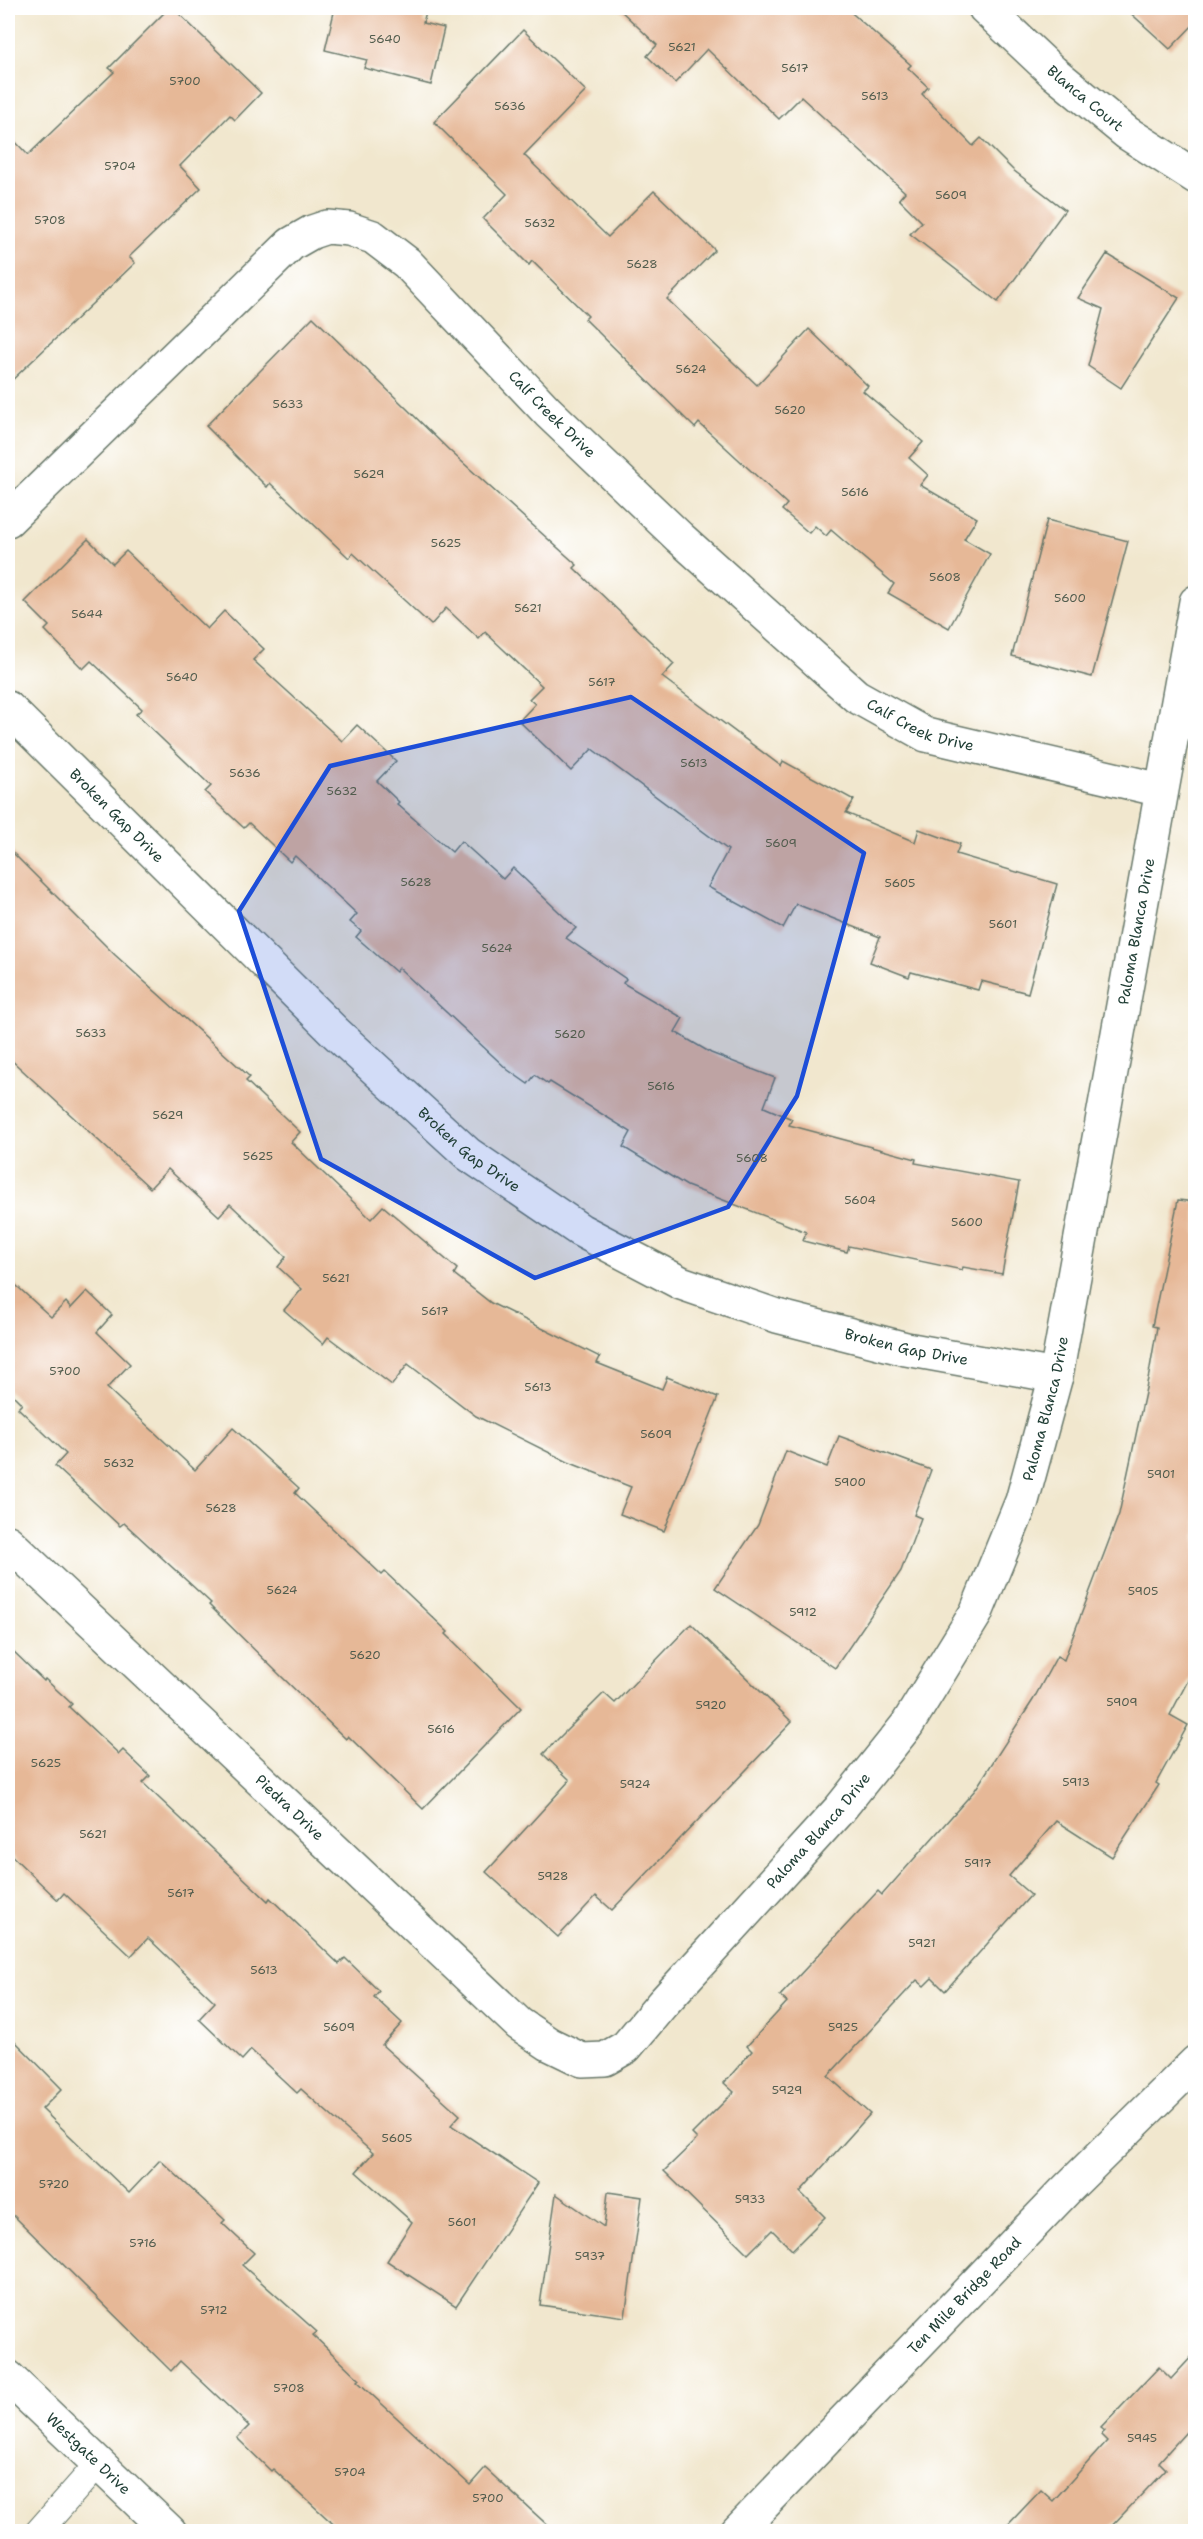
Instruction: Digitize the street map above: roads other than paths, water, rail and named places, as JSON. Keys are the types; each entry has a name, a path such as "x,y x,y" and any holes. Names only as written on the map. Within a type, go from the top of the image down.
{"street":[{"name":"Blanca Court","path":"985,8 1053,72 1127,133 1196,177"},
{"name":"Calf Creek Drive","path":"8,520 291,244 312,232 327,227 349,229 373,237 407,262 548,412 687,544 856,696 926,735 1161,790"},
{"name":"Paloma Blanca Drive","path":"582,2060 605,2059 626,2047 662,2004 839,1810 907,1725 976,1613 1022,1501 1056,1376 1196,602"},
{"name":"Broken Gap Drive","path":"8,708 336,1033 459,1146 580,1230 681,1283 777,1316 906,1349 1056,1376"},
{"name":"Piedra Drive","path":"8,1542 519,2024 549,2044 582,2060"},
{"name":"Ten Mile Bridge Road","path":"737,2532 1065,2191 1196,2062"},
{"name":"Westgate Drive","path":"8,2377 170,2532"}],"lane":[{"path":"38,2532 98,2464"}]}
